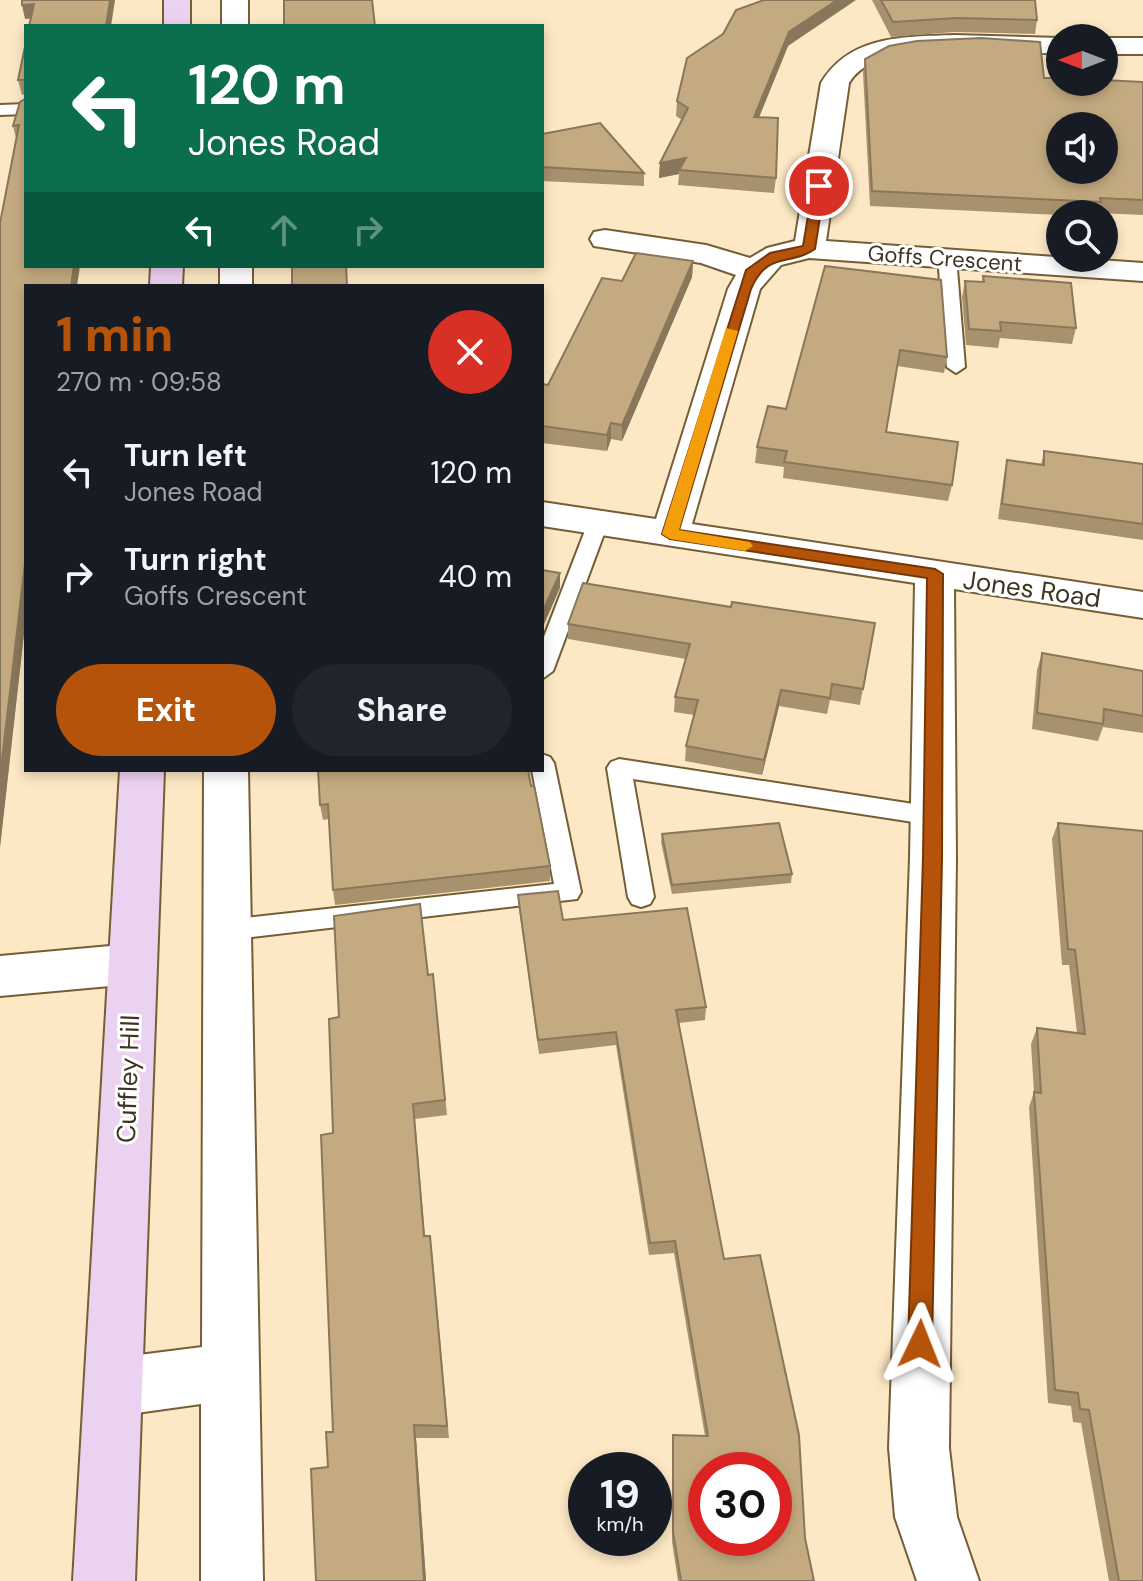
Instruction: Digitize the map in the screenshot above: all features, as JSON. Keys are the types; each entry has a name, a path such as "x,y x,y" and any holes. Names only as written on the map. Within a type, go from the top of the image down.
{"main road":[{"path":"177,0 177,24"},
{"name":"Cuffley Hill","path":"104,1581 142,772"}],"street":[{"path":"235,0 235,24"},
{"path":"809,249 835,83 843,69 856,58 875,51 916,46 1046,46"},
{"path":"1118,46 1143,46"},
{"path":"605,239 706,254 753,270 670,534"},
{"name":"Goffs Crescent","path":"753,270 774,256 809,249 1143,272"},
{"name":"Jones Road","path":"544,514 1143,605"},
{"path":"935,574 933,816 919,1448 926,1517 948,1581"},
{"path":"226,772 232,1581"},
{"path":"0,976 132,964"},
{"path":"115,1387 230,1372"}],"lane":[{"path":"0,110 24,109"},
{"path":"947,257 956,367"},
{"path":"544,666 598,523"},
{"path":"641,897 619,768 933,816"},
{"path":"227,930 568,892 544,772"}],"building":[{"path":"22,0 110,0 106,24 29,24 34,4 22,5"},
{"path":"284,0 372,0 375,24 284,24"},
{"path":"764,0 837,0 789,32 754,117 778,118 776,178 679,170 686,158 660,163 688,108 677,101 687,58 723,34 736,10"},
{"path":"881,0 1035,0 1037,20 956,18 893,22"},
{"path":"981,38 1040,42 1046,96 1118,96 1118,81 1143,82 1143,200 1059,200 872,191 865,59 889,46 917,41"},
{"path":"24,52 24,80 18,80"},
{"path":"24,100 24,268 74,268 71,284 24,284 24,572 0,777 0,223 19,125 13,126 20,102"},
{"path":"600,123 644,173 544,167 544,134"},
{"path":"636,253 693,261 622,425 611,423 607,435 544,426 544,384 548,385 602,278 622,281"},
{"path":"825,266 941,280 947,357 900,350 886,432 958,442 952,485 784,462 787,451 757,447 768,406 786,409"},
{"path":"292,268 346,268 347,284 292,284"},
{"path":"983,276 1071,283 1076,328 1000,322 1001,331 969,329 965,281 984,282"},
{"path":"1044,451 1143,464 1143,524 1002,504 1007,460 1044,465"},
{"path":"544,570 560,573 544,609"},
{"path":"583,583 731,607 732,602 875,623 863,689 832,684 830,698 781,690 764,760 686,746 698,700 675,697 690,644 568,624"},
{"path":"1042,653 1143,671 1143,716 1104,709 1103,724 1037,713"},
{"path":"318,772 528,772 531,786 534,785 550,866 333,890 328,804 320,805"},
{"path":"779,823 792,874 672,885 662,834"},
{"path":"1058,823 1143,831 1143,1581 1119,1581 1089,1410 1080,1409 1078,1393 1055,1390 1034,1092 1041,1093 1037,1028 1085,1034 1075,950 1068,949"},
{"path":"558,891 563,920 687,908 706,1007 676,1010 724,1259 760,1255 799,1435 805,1538 814,1581 681,1581 673,1532 673,1435 708,1436 675,1241 650,1243 616,1032 538,1040 518,895"},
{"path":"420,904 428,975 433,974 445,1100 413,1104 424,1236 430,1236 447,1426 414,1425 424,1581 316,1581 311,1469 328,1467 326,1432 333,1432 321,1135 333,1133 329,1019 339,1017 334,916"}],"slow traffic":[{"path":"731,331 670,534 745,546"}],"route":[{"path":"819,186 809,249 791,250 774,256 753,270 744,289 670,534 935,574 933,858 920,1344"}]}
